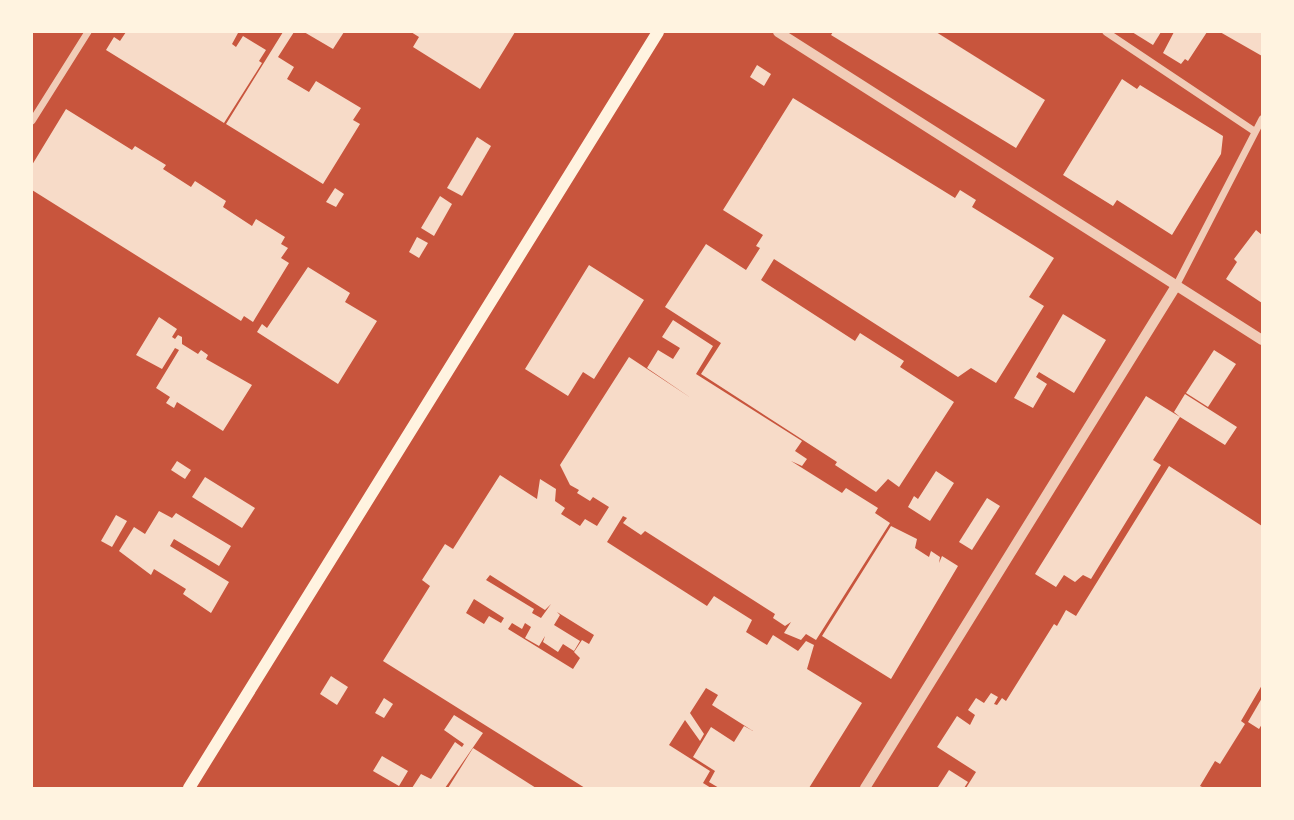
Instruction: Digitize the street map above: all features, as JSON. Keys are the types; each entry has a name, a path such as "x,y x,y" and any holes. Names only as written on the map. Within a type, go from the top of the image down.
{"main road":[{"path":"189,789 658,32"}],"street":[{"path":"32,121 88,32"},
{"path":"778,32 1262,340"},
{"path":"1106,32 1254,131"},
{"path":"865,789 1176,286 1262,119"}],"building":[{"path":"126,32 235,32 238,33 232,44 236,47 243,36 266,50 259,61 262,63 224,123 106,50 114,37 120,41"},
{"path":"283,32 294,32 278,57 294,67 287,79 309,92 316,81 361,108 353,120 360,124 323,184 226,124"},
{"path":"304,32 344,32 333,49"},
{"path":"411,32 515,32 480,89 413,47 419,37"},
{"path":"833,32 936,32 1045,100 1016,148 831,35"},
{"path":"1132,32 1161,32 1153,45"},
{"path":"1174,32 1207,32 1188,61 1185,59 1181,64 1163,53"},
{"path":"1220,32 1262,32 1262,56"},
{"path":"757,65 771,74 764,86 750,77"},
{"path":"1122,79 1137,89 1140,85 1223,136 1221,154 1172,235 1117,200 1113,206 1063,175"},
{"path":"793,98 955,198 960,190 976,200 972,207 1054,258 1029,297 1044,306 996,383 971,368 958,377 774,259 761,280 855,341 860,333 904,361 900,367 954,402 899,487 888,479 876,492 835,465 837,462 701,374 721,343 665,307 706,244 746,270 760,248 756,246 763,235 723,210"},
{"path":"66,109 132,150 135,146 166,165 163,169 191,187 195,181 226,201 223,207 252,226 256,219 285,237 281,244 288,248 281,258 289,263 253,322 244,316 241,321 32,190 32,165"},
{"path":"477,137 491,146 462,196 447,188"},
{"path":"335,188 344,194 336,207 326,202"},
{"path":"440,196 452,204 434,236 421,228"},
{"path":"1256,230 1262,235 1262,303 1226,279 1237,262 1234,259"},
{"path":"417,237 428,243 419,258 409,252"},
{"path":"589,265 644,300 594,379 583,372 568,396 525,369"},
{"path":"308,267 350,293 345,302 377,321 338,384 257,332 262,324 267,328"},
{"path":"1063,314 1106,340 1074,393 1039,372 1036,377 1047,384 1033,408 1014,398"},
{"path":"159,317 177,329 172,337 182,337 182,344 198,354 201,350 208,355 206,359 252,385 223,431 177,402 174,408 166,403 170,397 156,388 179,350 175,348 162,369 136,355"},
{"path":"673,320 713,346 696,374 802,441 795,451 807,459 802,466 791,461 842,493 846,488 878,508 875,513 890,523 816,640 806,634 801,640 784,633 791,622 785,626 773,618 775,614 645,531 641,535 623,523 627,518 623,516 607,542 707,606 714,596 752,620 746,632 767,645 773,635 798,651 806,641 814,645 807,669 862,703 809,788 719,788 709,782 715,771 693,757 711,727 734,742 744,726 753,731 712,705 718,695 706,688 690,713 704,734 700,741 685,720 669,745 710,771 703,783 711,788 585,788 383,661 430,586 422,580 445,544 453,549 500,475 537,499 540,479 556,489 555,501 565,508 561,514 580,526 585,519 597,526 609,507 593,497 590,501 577,493 579,490 570,485 560,465 629,357 691,398 647,368 658,350 673,359 680,348 662,337","holes":["490,575 545,610 551,604 541,618 532,613 534,609 486,580","474,599 504,618 501,623 489,616 484,624 466,613","557,612 594,635 589,644 582,640 574,652 580,658 573,669 508,629 512,623 522,629 525,623 531,627 525,638 539,646 545,636 543,642 558,652 563,644 574,651 580,641 554,625 560,615"]},
{"path":"1214,350 1236,364 1208,407 1186,393"},
{"path":"1185,394 1237,427 1225,445 1174,412"},
{"path":"1146,396 1180,417 1153,460 1161,465 1091,579 1083,575 1075,582 1064,575 1056,587 1035,574"},
{"path":"177,461 191,470 185,479 171,470"},
{"path":"1169,466 1262,526 1262,685 1241,721 1245,724 1220,764 1215,761 1200,786 1204,788 966,788 976,772 937,747 957,716 970,725 975,715 968,710 976,698 984,703 991,693 998,697 994,704 997,705 1002,698 1006,701 1054,624 1057,626 1066,610 1076,616"},
{"path":"936,471 954,483 930,521 908,507 914,496 918,499"},
{"path":"205,477 255,508 242,528 192,497"},
{"path":"987,498 1000,506 972,550 959,542"},
{"path":"159,511 172,518 176,513 231,546 219,566 174,539 170,546 229,582 211,613 183,594 186,589 154,569 151,575 119,551 134,527 145,534"},
{"path":"116,515 127,521 112,547 101,541"},
{"path":"891,526 917,539 915,548 929,557 931,551 940,557 939,563 942,556 958,566 891,679 822,636"},
{"path":"331,676 348,687 337,705 320,694"},
{"path":"384,698 393,704 384,718 375,713"},
{"path":"1262,698 1262,724 1259,729 1248,722"},
{"path":"454,715 483,733 445,788 412,788 421,774 431,779 455,742 462,747 464,744 444,730"},
{"path":"473,748 514,774 536,788 448,788"},
{"path":"382,756 408,771 399,786 373,771"},
{"path":"949,770 968,782 964,788 938,787"}]}
